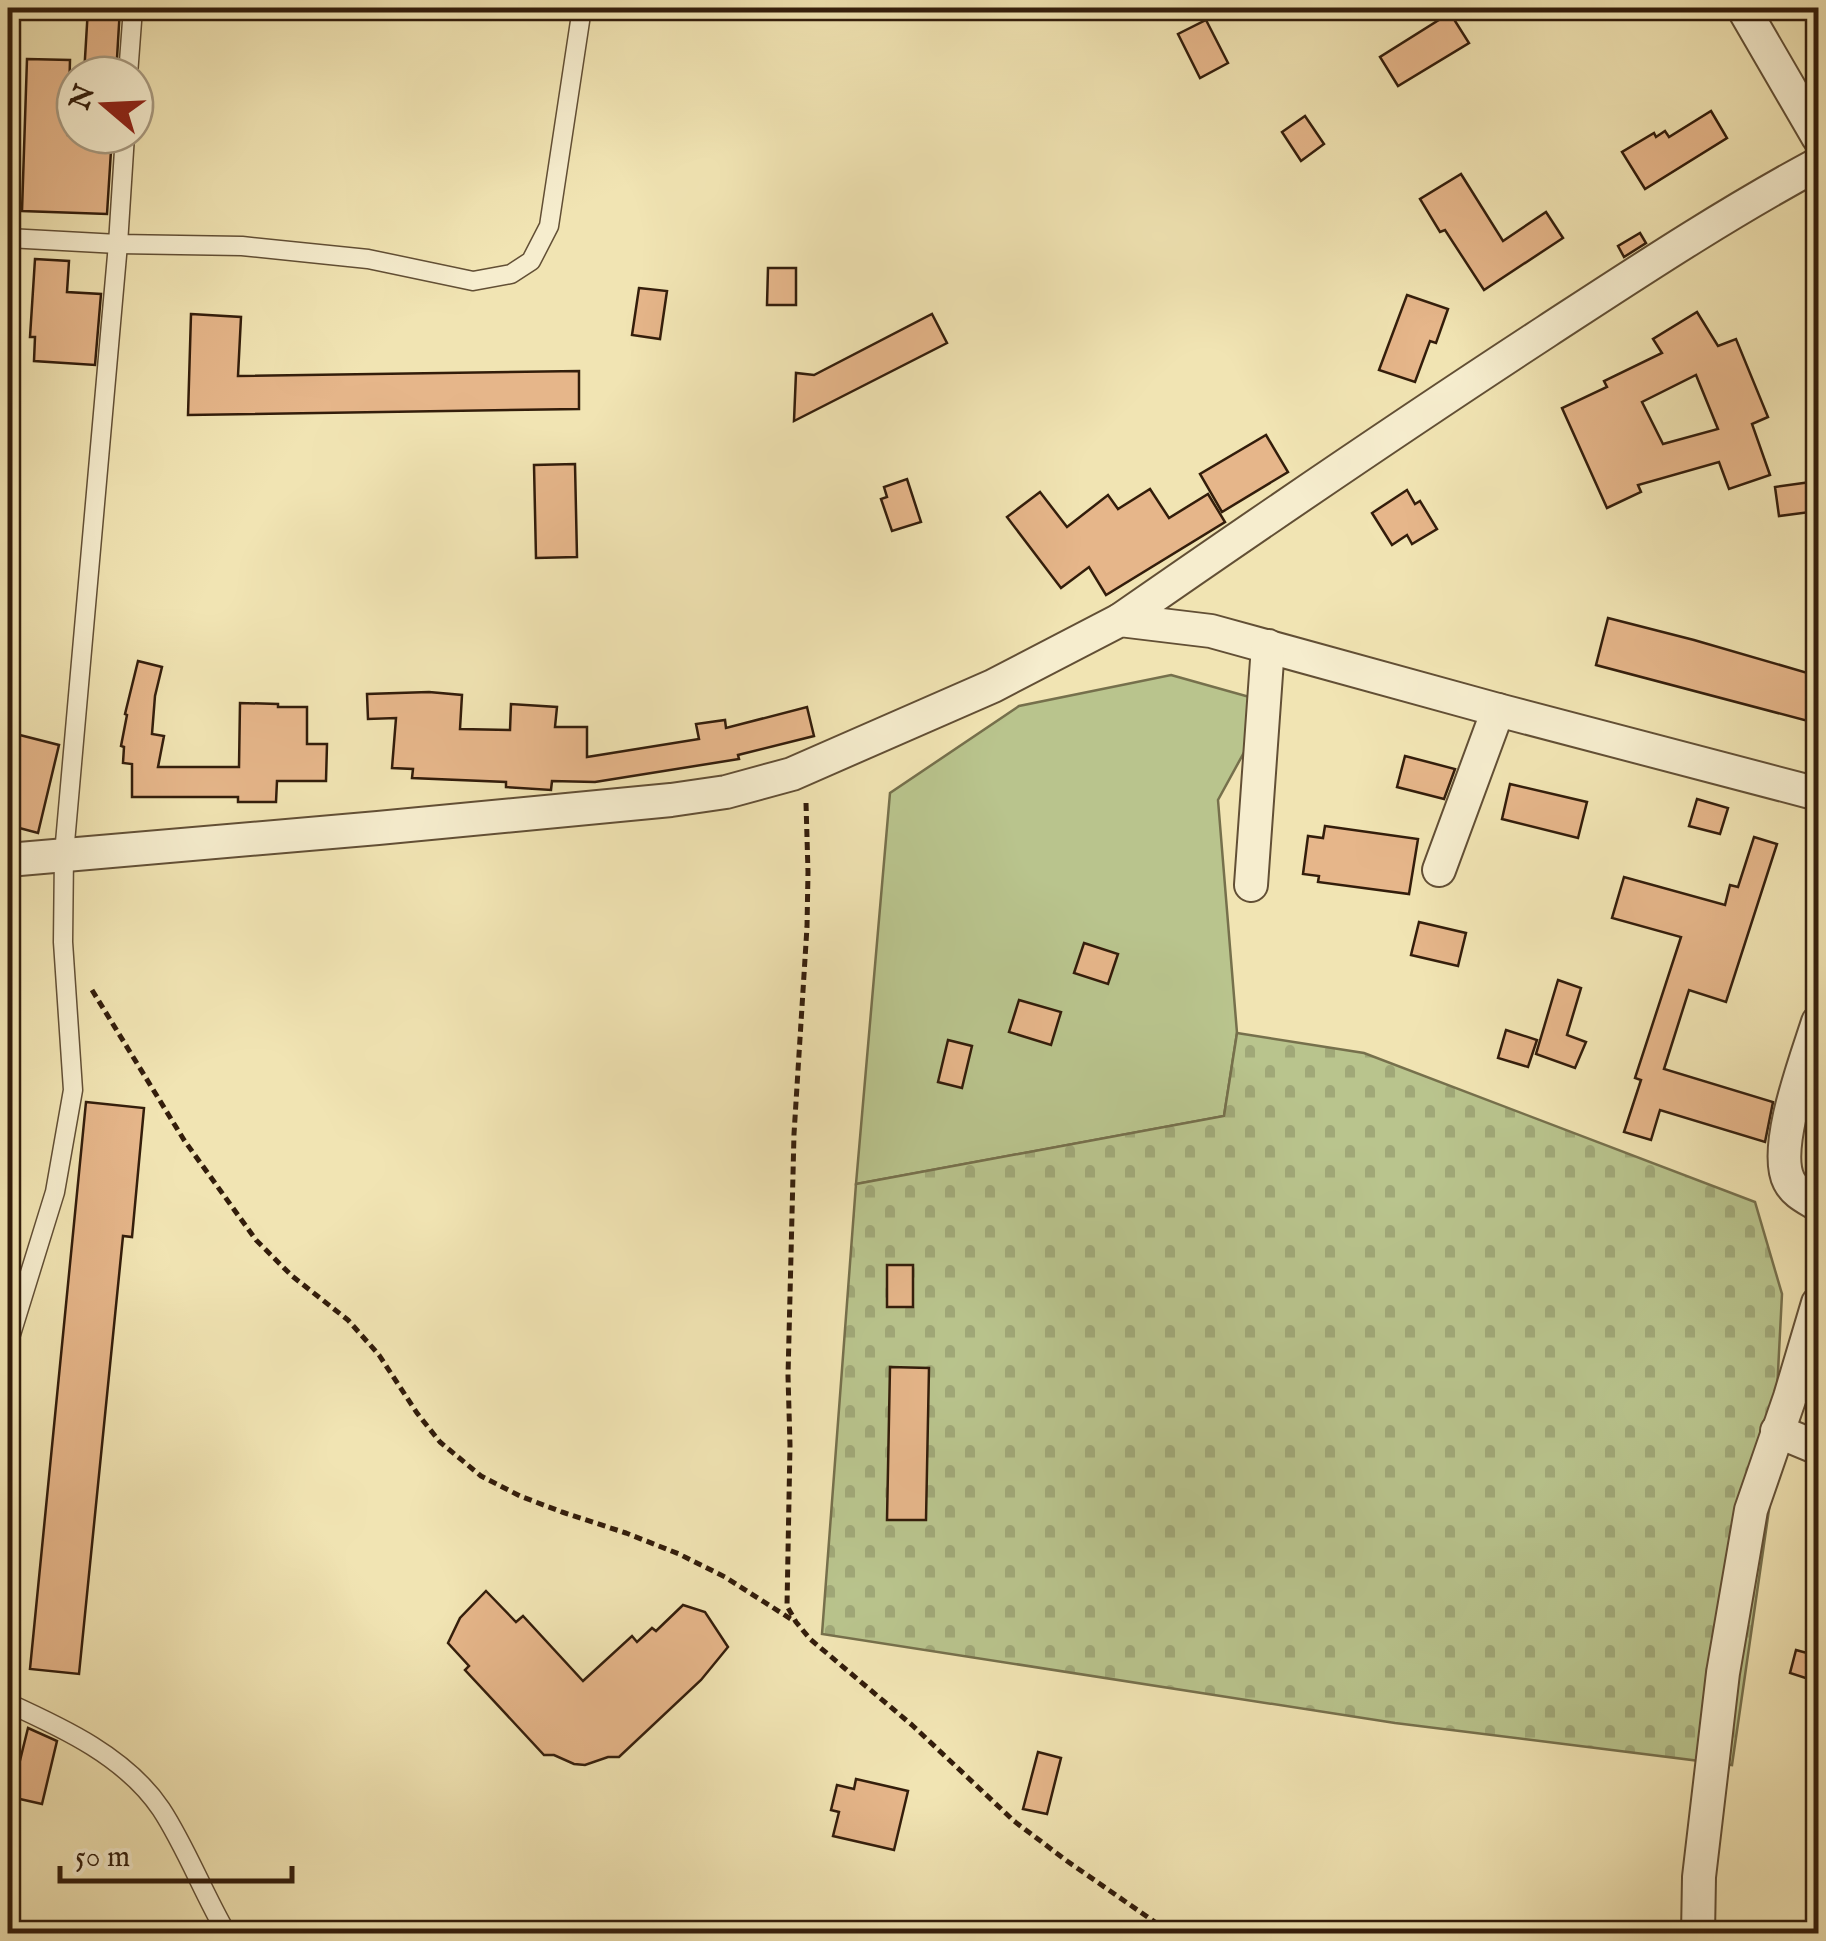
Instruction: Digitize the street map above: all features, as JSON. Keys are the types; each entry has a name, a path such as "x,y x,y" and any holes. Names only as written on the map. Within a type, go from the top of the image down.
{"street":[{"path":"1743,8 1818,138"},
{"path":"8,860 672,800 726,792 803,769 993,686 1120,620 1372,445 1639,271 1818,164"},
{"path":"1120,620 1211,630 1818,794"},
{"path":"1251,885 1268,646"},
{"path":"1439,870 1498,710"},
{"path":"1818,1022 1788,1124 1784,1160 1788,1180 1798,1194 1818,1205"},
{"path":"1698,1934 1699,1877 1723,1673 1750,1510 1818,1303"},
{"path":"1777,1431 1818,1448"}],"lane":[{"path":"129,55 132,8"},
{"path":"8,238 242,246 350,257 473,281 511,274 531,261 549,226 582,8"},
{"path":"8,1344 55,1192 73,1090 63,942 64,854 123,155"},
{"path":"8,1703 109,1756 136,1779 160,1808 226,1934"}],"path":[{"path":"796,1622 787,1606 786,1584 794,1134 808,872 803,769"},
{"path":"63,942 184,1140 256,1240 292,1276 348,1320 379,1355 440,1442 481,1476 562,1512 679,1554 725,1577 796,1622 965,1772 1014,1821 1172,1934"}],"green space":[{"path":"1171,675 1271,703 1218,800 1237,1033 1224,1116 856,1184 890,793 1019,706"},
{"path":"1237,1033 1364,1053 1755,1202 1782,1294 1772,1489 1732,1765 1395,1723 822,1634 856,1184 1224,1116"}],"building":[{"path":"88,8 120,8 117,55 85,55"},
{"path":"1450,13 1469,43 1398,86 1380,57"},
{"path":"1206,20 1228,63 1200,78 1178,34"},
{"path":"27,59 55,60 55,155 111,155 107,214 22,211"},
{"path":"1711,111 1727,138 1645,189 1622,152 1654,133 1656,137 1665,131 1669,137"},
{"path":"1305,116 1324,144 1301,161 1282,132"},
{"path":"1461,174 1503,241 1546,212 1563,238 1484,290 1420,199"},
{"path":"1640,233 1646,243 1624,257 1618,246"},
{"path":"35,259 69,261 67,292 101,294 95,365 34,361 35,337 30,337"},
{"path":"768,268 796,268 796,305 767,305"},
{"path":"639,288 667,291 660,339 632,335"},
{"path":"1407,295 1448,309 1436,343 1430,341 1415,382 1379,370"},
{"path":"1697,312 1718,346 1736,339 1768,417 1752,424 1770,475 1729,489 1719,462 1638,485 1641,492 1607,508 1562,408 1607,387 1604,381 1662,353 1653,339","holes":["1696,375 1718,429 1663,444 1642,402"]},
{"path":"191,314 241,317 238,376 579,371 579,409 188,415"},
{"path":"932,314 947,343 794,421 796,373 814,375"},
{"path":"1266,435 1288,472 1222,512 1200,474"},
{"path":"575,464 577,557 536,558 534,465"},
{"path":"907,479 921,522 892,531 881,499 887,497 884,487"},
{"path":"1818,481 1818,511 1779,516 1775,487"},
{"path":"1150,489 1169,518 1208,494 1225,522 1106,595 1089,567 1061,588 1007,517 1040,492 1067,527 1108,495 1118,509"},
{"path":"1407,490 1415,504 1420,501 1437,529 1412,544 1407,535 1392,545 1372,513"},
{"path":"1608,618 1818,676 1808,721 1596,665"},
{"path":"138,661 162,667 152,734 164,736 158,767 239,767 240,703 278,704 307,707 307,744 327,744 326,781 277,781 276,802 238,802 238,797 132,797 132,764 123,763 121,746"},
{"path":"367,694 462,695 460,729 510,730 511,704 557,707 555,727 587,727 587,757 699,739 696,724 725,720 726,728 807,707 814,736 738,755 739,759 595,782 552,781 551,790 506,787 506,782 412,778 413,769 392,768 396,718 368,719"},
{"path":"8,732 59,745 38,833 8,825"},
{"path":"1405,756 1455,769 1444,799 1397,787"},
{"path":"1510,784 1587,802 1578,838 1502,819"},
{"path":"1697,799 1728,808 1720,834 1689,826"},
{"path":"1325,826 1418,839 1409,894 1318,882 1319,876 1303,874 1308,836 1323,838"},
{"path":"1754,837 1777,844 1726,1002 1689,990 1664,1069 1773,1102 1765,1142 1660,1110 1651,1140 1624,1132 1641,1080 1635,1078 1681,937 1612,918 1624,877 1725,905 1730,885 1738,887"},
{"path":"1419,922 1466,933 1458,966 1411,955"},
{"path":"1084,943 1118,954 1108,984 1074,973"},
{"path":"1558,980 1581,988 1567,1035 1586,1042 1575,1068 1536,1054"},
{"path":"1019,1000 1061,1012 1051,1045 1009,1032"},
{"path":"1506,1030 1537,1040 1528,1067 1498,1058"},
{"path":"948,1040 972,1046 962,1088 938,1082"},
{"path":"86,1102 144,1108 132,1237 123,1236 79,1674 30,1669"},
{"path":"887,1265 913,1265 913,1307 887,1307"},
{"path":"890,1367 929,1368 926,1520 887,1520"},
{"path":"486,1591 516,1622 523,1616 583,1681 632,1636 637,1642 652,1628 656,1631 683,1605 705,1612 728,1647 701,1680 619,1757 574,1764 544,1755 465,1670 469,1666 448,1643 460,1618"},
{"path":"1796,1650 1818,1656 1818,1682 1790,1673"},
{"path":"28,1728 57,1741 42,1804 11,1797"},
{"path":"1038,1752 1061,1758 1047,1814 1023,1809"},
{"path":"856,1779 908,1791 894,1850 833,1836 839,1812 831,1810 837,1785 854,1789"}]}
